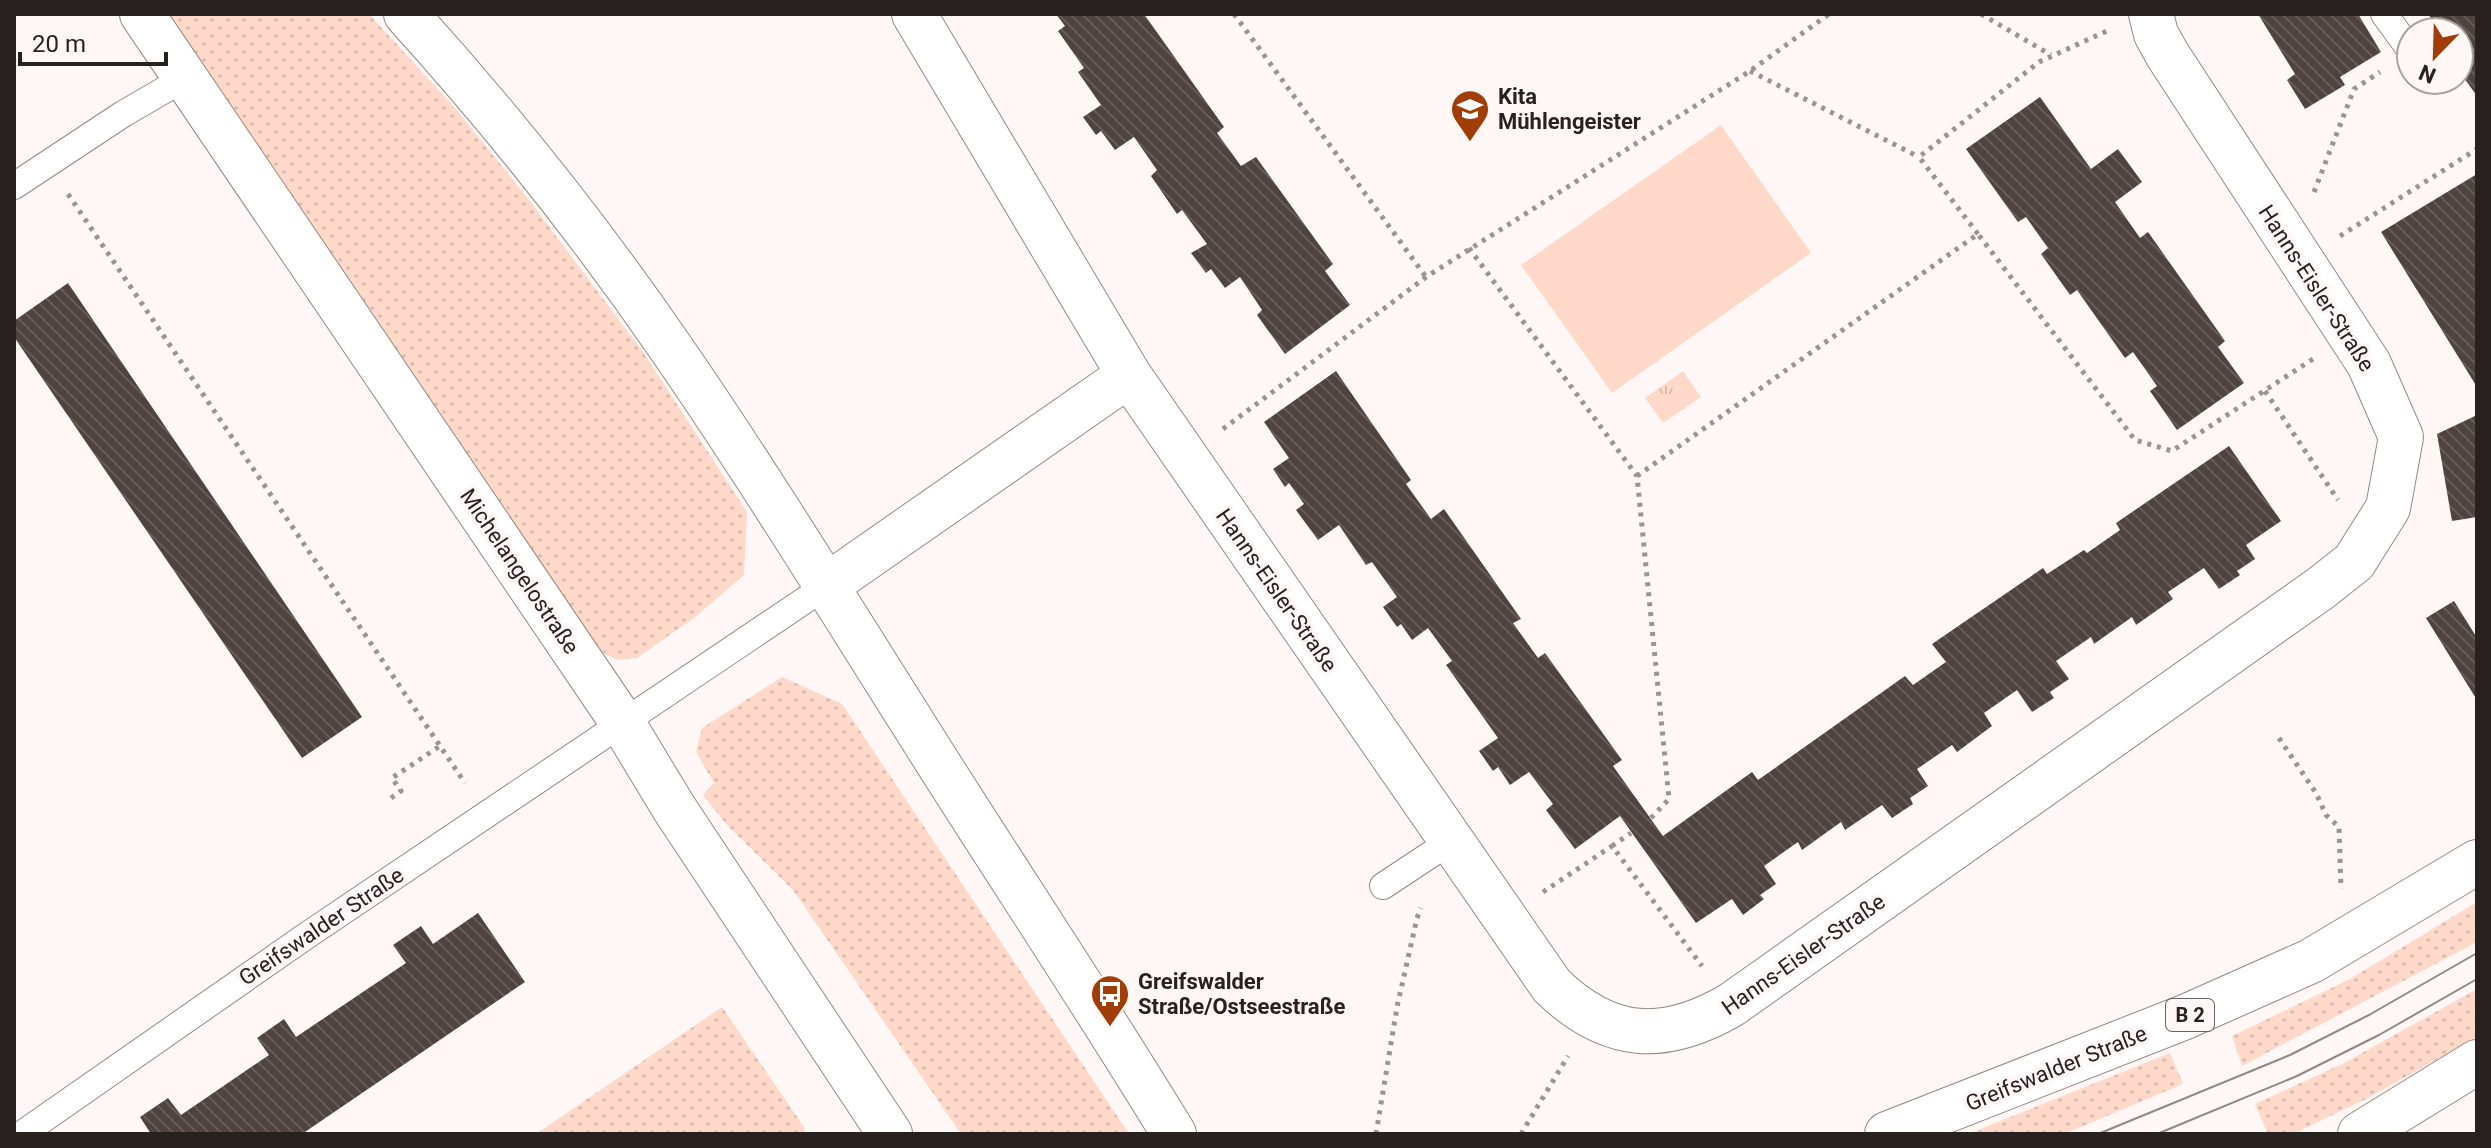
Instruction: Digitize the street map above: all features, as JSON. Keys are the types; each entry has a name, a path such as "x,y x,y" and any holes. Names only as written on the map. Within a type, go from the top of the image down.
{"main road":[{"name":"Michelangelostraße","path":"142,14 622,722 869,1116 890,1134"},
{"path":"406,14 558,193 673,350 1006,872 1110,1028 1174,1134"},
{"name":"Hanns-Eisler-Straße","path":"914,14 1129,375 1552,986 1570,1004 1592,1017 1623,1029 1656,1031 1679,1029 1702,1022 1731,1005 2321,588 2354,562 2388,508 2401,437 2369,364 2156,34 2136,19"},
{"path":"826,586 1129,375"},
{"name":"Greifswalder Straße","path":"1887,1134 2185,1017 2311,961 2477,862"},
{"path":"2365,1133 2477,1062"}],"lane":[{"path":"14,186 123,114 185,78"},
{"name":"Greifswalder Straße","path":"22,1134 306,936 826,586"},
{"path":"1383,886 1451,841"}],"path":[{"path":"1234,14 1426,277"},
{"path":"1216,434 1426,277 1750,71 1829,14"},
{"path":"1981,14 2051,55"},
{"path":"1919,157 2039,62 2136,19"},
{"path":"2310,201 2354,89 2395,62"},
{"path":"1750,71 1919,157 2135,440 2172,451 2349,335"},
{"path":"2301,262 2477,149"},
{"path":"74,203 485,814"},
{"path":"1637,476 1978,234"},
{"path":"1469,248 1637,476 1669,799 1651,818"},
{"path":"2265,391 2366,542"},
{"path":"2279,738 2316,793 2326,815 2339,827 2341,894"},
{"path":"391,798 401,791 392,778 440,746"},
{"path":"1504,919 1631,833"},
{"path":"1612,846 1731,1005"},
{"path":"1376,1134 1397,1007 1417,918 1423,905"},
{"path":"1521,1134 1592,1017"}],"green space":[{"path":"167,14 369,14 455,108 526,196 643,352 747,512 744,575 694,618 637,658 618,660 605,654"},
{"path":"1721,125 1811,253 1612,393 1521,265"},
{"path":"1683,371 1701,397 1663,423 1645,398"},
{"path":"782,677 842,704 1129,1134 961,1134 793,890 727,825 703,795 714,783 696,752 702,728"},
{"path":"2477,902 2477,942 2242,1066 2232,1036 2350,979"},
{"path":"2477,989 2477,1037 2366,1099 2293,1134 2268,1134 2255,1104 2344,1063"},
{"path":"722,1007 804,1127 805,1134 536,1134"},
{"path":"2170,1053 2183,1084 2064,1134 1968,1134"}],"building":[{"path":"1056,14 1144,14 1224,127 1217,133 1241,166 1256,157 1333,264 1325,271 1350,305 1285,354 1257,315 1262,310 1240,277 1225,288 1211,269 1206,273 1191,253 1207,244 1182,210 1177,214 1151,176 1157,170 1134,137 1115,150 1101,131 1096,135 1083,117 1101,105 1078,72 1084,68 1058,31 1065,26"},
{"path":"2258,14 2358,14 2381,52 2340,77 2345,85 2305,109 2287,80 2295,74"},
{"path":"2428,14 2477,14 2477,96 2475,16"},
{"path":"2040,97 2091,169 2118,149 2142,182 2115,202 2140,238 2148,232 2225,341 2218,347 2244,383 2177,430 2150,391 2157,386 2133,352 2125,358 2077,290 2070,295 2041,254 2048,248 2026,217 2018,222 1966,149"},
{"path":"2477,174 2477,387 2381,232"},
{"path":"68,283 362,717 302,758 14,337 14,321"},
{"path":"1336,371 1411,480 1406,484 1431,519 1444,509 1521,619 1513,623 1538,658 1545,653 1622,760 1613,766 1663,836 1752,772 1758,780 1905,676 1913,685 1946,662 1932,644 2043,568 2047,574 2084,550 2087,553 2120,530 2116,523 2229,446 2281,521 2246,545 2255,559 2237,571 2240,575 2219,589 2204,568 2168,592 2173,599 2136,625 2132,617 2094,644 2091,637 2056,661 2069,679 2050,692 2054,698 2032,712 2017,690 1984,713 1992,726 1957,752 1952,745 1917,769 1928,786 1910,798 1913,804 1892,818 1882,805 1845,830 1841,822 1802,850 1798,842 1764,866 1776,884 1760,895 1764,899 1743,915 1732,899 1696,923 1620,816 1575,849 1546,810 1553,804 1529,772 1510,785 1498,767 1493,771 1479,751 1498,738 1446,665 1452,661 1428,628 1412,640 1401,624 1397,627 1383,607 1397,597 1372,562 1366,565 1339,525 1318,540 1296,510 1304,504 1289,483 1285,487 1273,469 1289,458 1264,422"},
{"path":"2477,415 2477,517 2452,521 2437,434"},
{"path":"2454,601 2477,638 2477,700 2426,618"},
{"path":"478,913 525,982 302,1134 151,1134 140,1117 168,1098 181,1115 269,1055 257,1038 284,1019 296,1037 406,963 393,945 421,926 433,944"}],"tram line":[{"path":"2098,1134 2290,1055 2369,1015 2477,953"},
{"path":"2157,1134 2297,1076 2379,1035 2477,979"}],"place":[{"name":"Kita Mühlengeister","path":"1470,143"},
{"name":"Greifswalder Straße/Ostseestraße","path":"1110,1028"}]}
